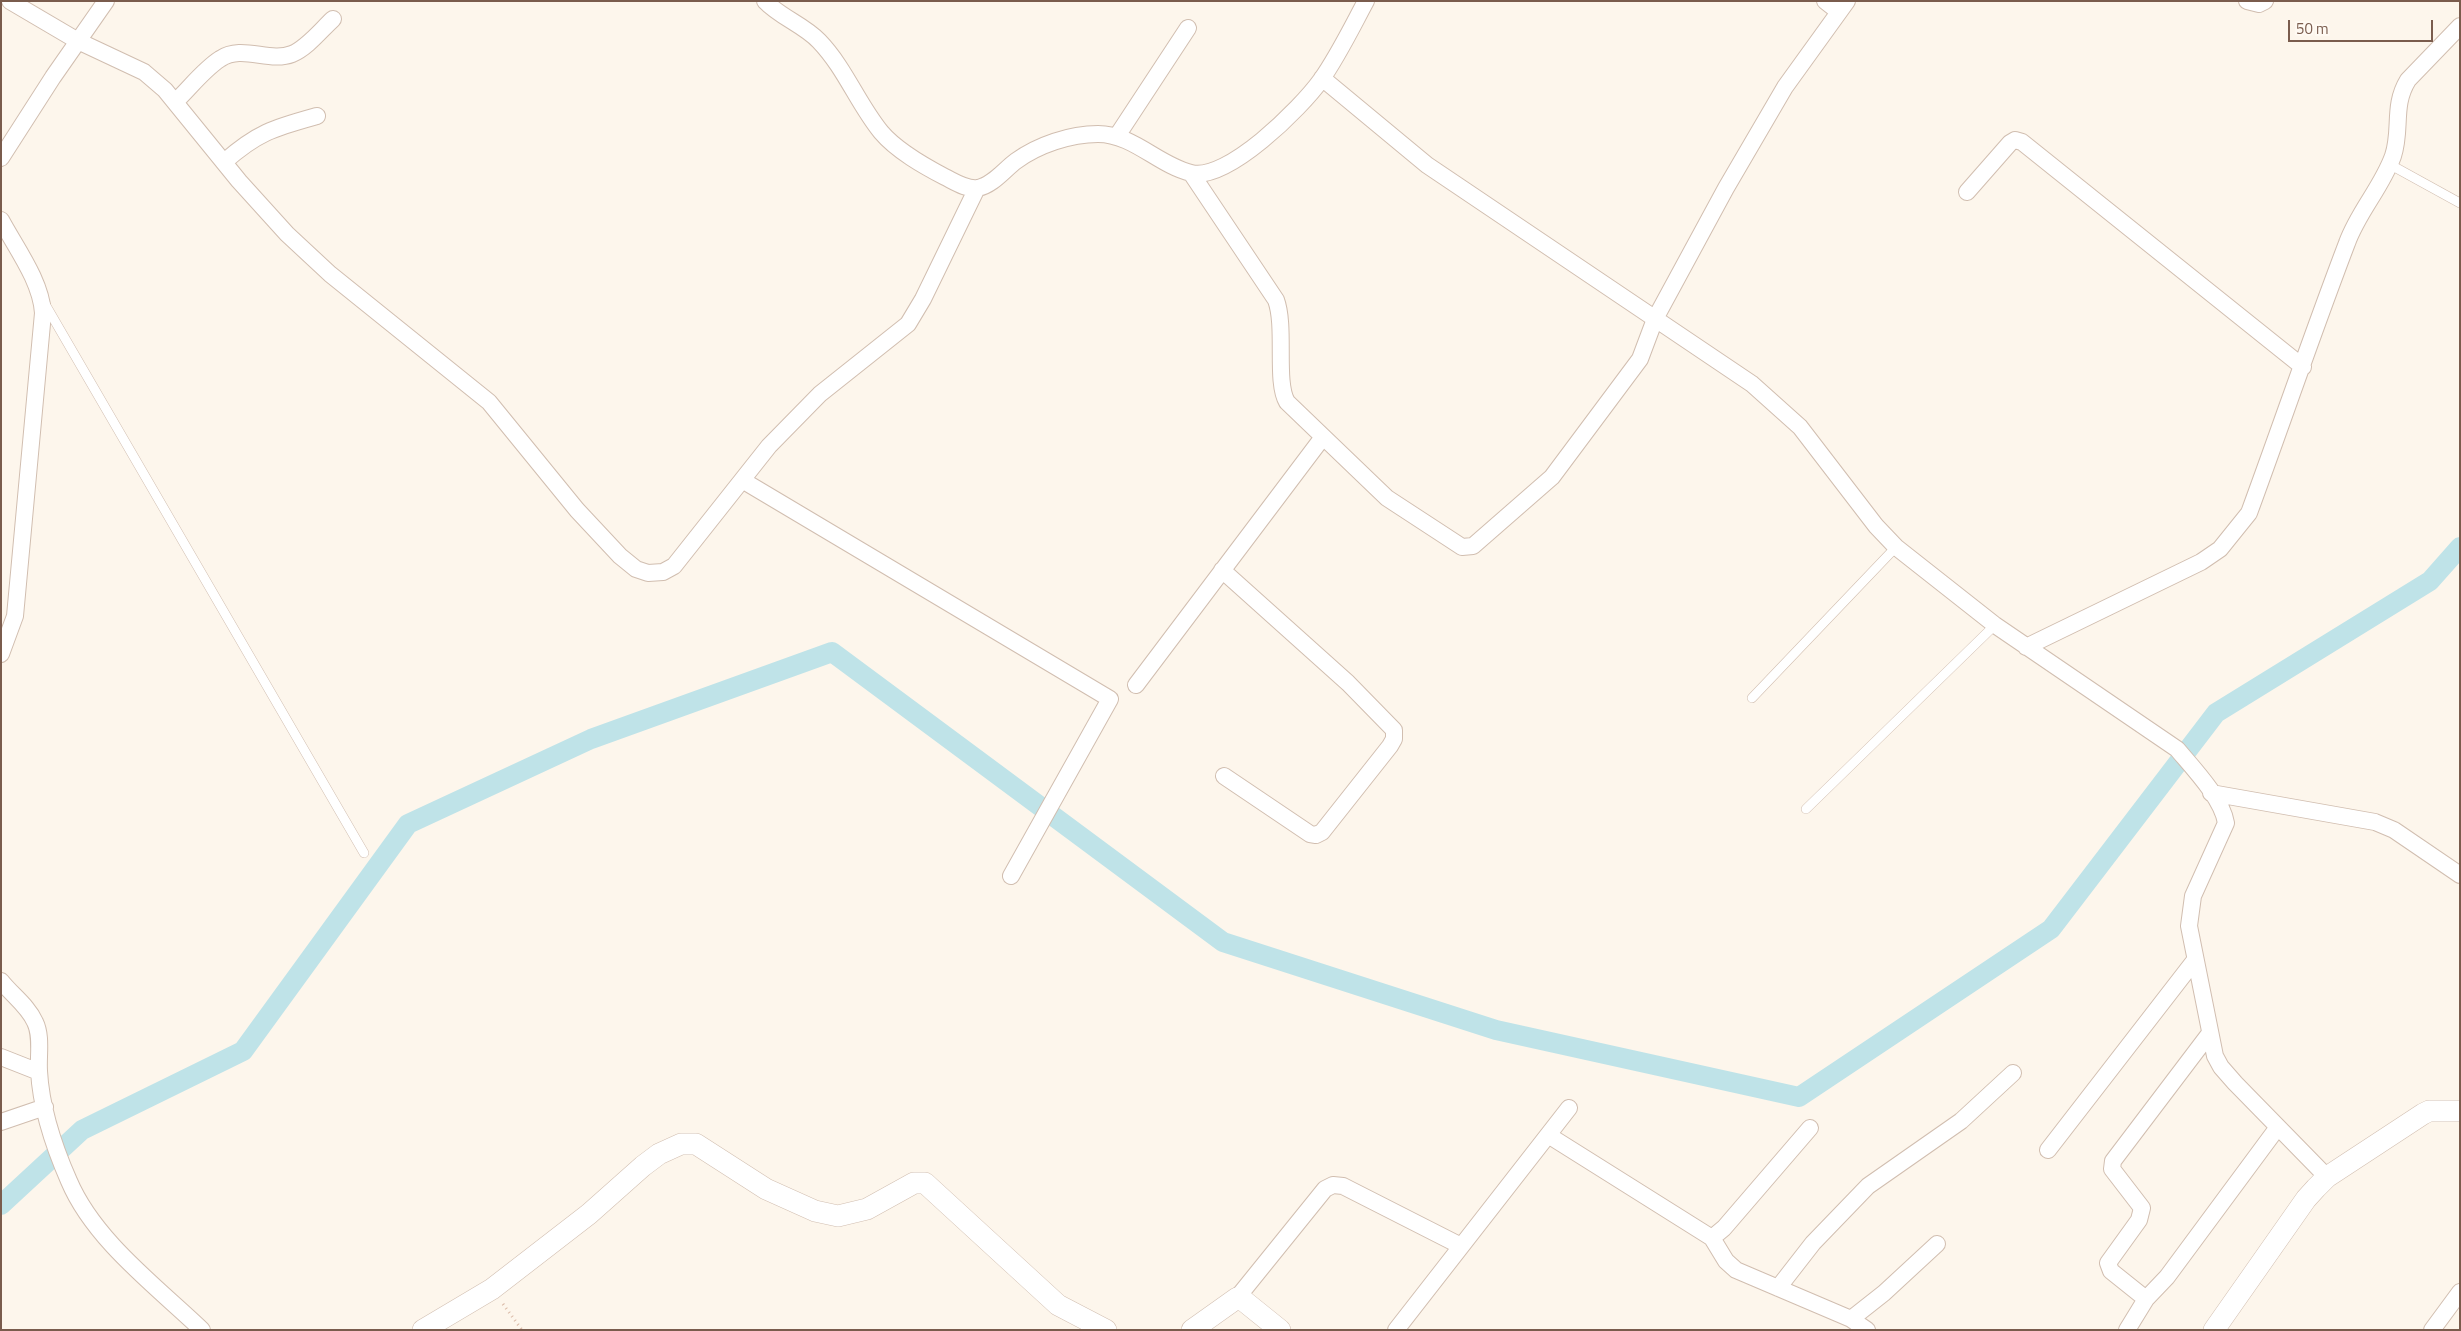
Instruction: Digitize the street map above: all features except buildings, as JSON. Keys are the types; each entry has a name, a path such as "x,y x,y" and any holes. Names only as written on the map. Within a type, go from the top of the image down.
{"street":[{"path":"10,1 78,41 144,72 175,102 224,162 288,234 330,274 489,402 578,510 620,556 636,569 648,573 663,572 674,566 769,446 820,394 908,324 923,299 977,188"},
{"path":"1,158 106,1"},
{"path":"766,1 819,40 837,63 881,132 896,146 935,172 964,187 977,188 988,185 1018,159 1047,144 1094,134 1117,136 1168,164 1191,173 1214,172 1229,165 1276,128 1313,91 1366,1"},
{"path":"1191,173 1276,300 1280,314 1285,399 1395,504 1462,547 1473,546 1552,477 1640,359 1655,319 1770,111 1843,7 1825,1"},
{"path":"2247,1 2259,4 2265,1"},
{"path":"175,102 220,59 233,54 251,52 273,56 291,54 333,19"},
{"path":"2026,646 2201,562 2220,549 2249,513 2347,242 2389,164 2396,139 2398,102 2403,88 2408,80 2460,26"},
{"path":"1117,136 1188,28"},
{"path":"1322,78 1427,164 1752,384 1800,427 1876,526 1896,547 1995,625 2177,749 2198,773 2224,814 2226,823 2190,908 2189,926 2215,1056 2221,1067 2327,1177"},
{"path":"224,162 243,145 266,130 317,116"},
{"path":"1967,192 2010,143 2015,140 2022,142 2302,367"},
{"path":"1,220 42,299 42,335 15,616 1,654"},
{"path":"1136,685 1323,437"},
{"path":"742,480 1110,699 1011,876"},
{"path":"1222,570 1348,683 1394,730 1390,746 1322,832 1316,835 1310,834 1224,776"},
{"path":"2211,793 2375,822 2394,830 2460,875"},
{"path":"2048,1150 2195,960"},
{"path":"1,982 35,1020 39,1072 49,1127 69,1182 86,1213 107,1239 202,1330"},
{"path":"2146,1299 2108,1267 2110,1258 2140,1220 2142,1208 2112,1169 2113,1161 2210,1033"},
{"path":"1,1057 39,1072"},
{"path":"1778,1288 1813,1243 1868,1186 1961,1121 2013,1072"},
{"path":"1,1122 45,1107"},
{"path":"1396,1330 1569,1108"},
{"path":"2214,1330 2306,1199 2327,1177 2429,1111 2460,1111"},
{"path":"2126,1330 2146,1299 2167,1276 2278,1127"},
{"path":"1712,1238 1724,1228 1810,1128"},
{"path":"1548,1135 1712,1238 1732,1268 1852,1319 1867,1330"},
{"path":"422,1330 492,1289 589,1214 659,1154 681,1144 696,1144 766,1189 814,1211 838,1216 867,1209 914,1183 926,1183 1058,1305 1106,1330"},
{"path":"1192,1330 1237,1298 1325,1189 1332,1185 1343,1186 1461,1246"},
{"path":"1852,1319 1890,1288 1937,1244"},
{"path":"2432,1330 2460,1292"},
{"path":"1237,1298 1244,1301 1280,1330"}],"lane":[{"path":"2389,164 2460,203"},
{"path":"42,299 364,853"},
{"path":"1752,698 1896,547"},
{"path":"1806,808 1995,625"}],"path":[{"path":"492,1289 522,1330"}],"waterway":[{"path":"1,1205 82,1130 243,1051 408,824 591,739 832,652 1223,942 1496,1030 1799,1097 2051,929 2216,713 2430,581 2460,547"}]}
